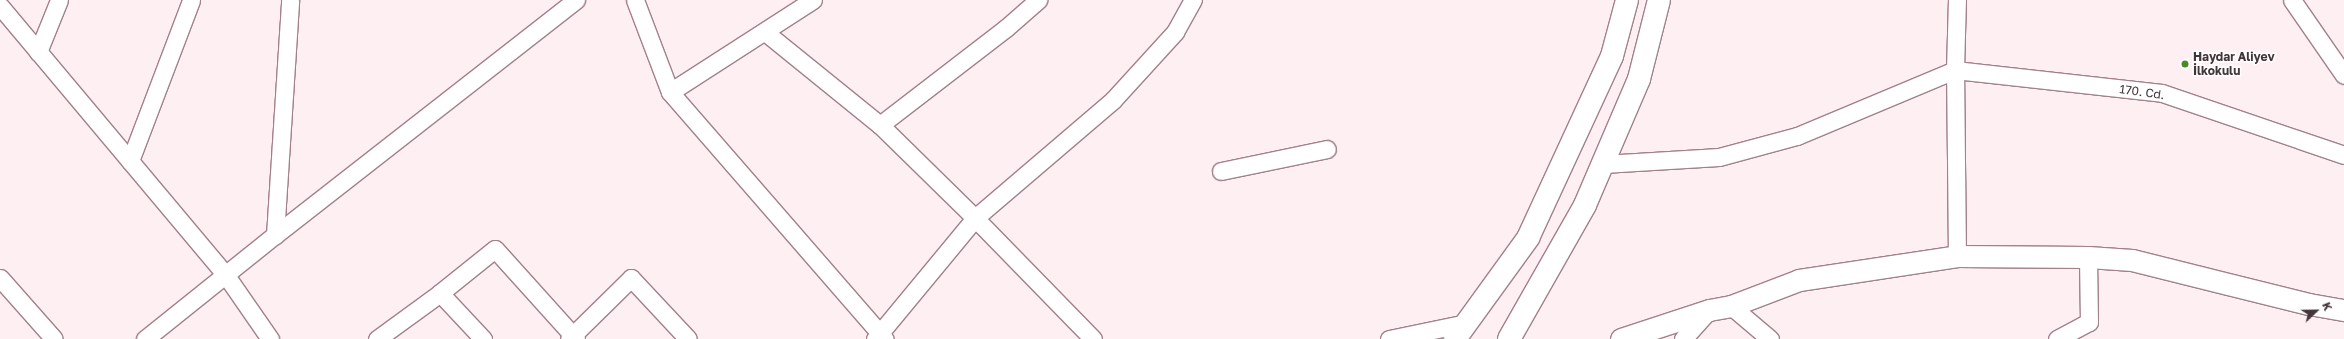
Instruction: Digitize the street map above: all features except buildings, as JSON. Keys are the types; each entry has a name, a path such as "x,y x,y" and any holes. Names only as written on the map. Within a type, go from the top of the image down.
{"main road":[{"path":"1461,331 1528,238 1612,56 1627,0"},
{"path":"1509,339 1585,205 1639,79 1659,0"}],"street":[{"path":"38,52 59,0"},
{"path":"130,161 191,0"},
{"path":"275,235 290,0"},
{"path":"144,339 576,0"},
{"path":"635,0 670,92 880,338 975,218 1113,100 1175,32 1193,0"},
{"path":"670,92 813,0"},
{"path":"880,125 1006,28 1038,0"},
{"path":"1957,0 1955,70 1957,256"},
{"path":"2292,0 2344,75"},
{"path":"0,6 225,274 270,339"},
{"path":"765,32 880,125 975,218 1093,339"},
{"path":"1603,164 1719,157 1797,136 1955,70"},
{"name":"170. Cd.","path":"1955,70 2162,93 2344,155"},
{"path":"1221,171 1327,149"},
{"path":"377,339 440,293 495,249 572,338 631,278 688,339"},
{"path":"1621,339 1709,310 1731,306 1799,280 1957,256 2088,257 2132,260 2309,304 2344,310"},
{"path":"2057,339 2089,322 2088,257"},
{"path":"0,278 54,339"},
{"path":"440,293 483,339"},
{"path":"1731,306 1770,339"},
{"path":"1684,339 1709,310"},
{"path":"1389,339 1461,331"}],"place":[{"name":"Haydar Aliyev İlkokulu","path":"2185,64"}]}
